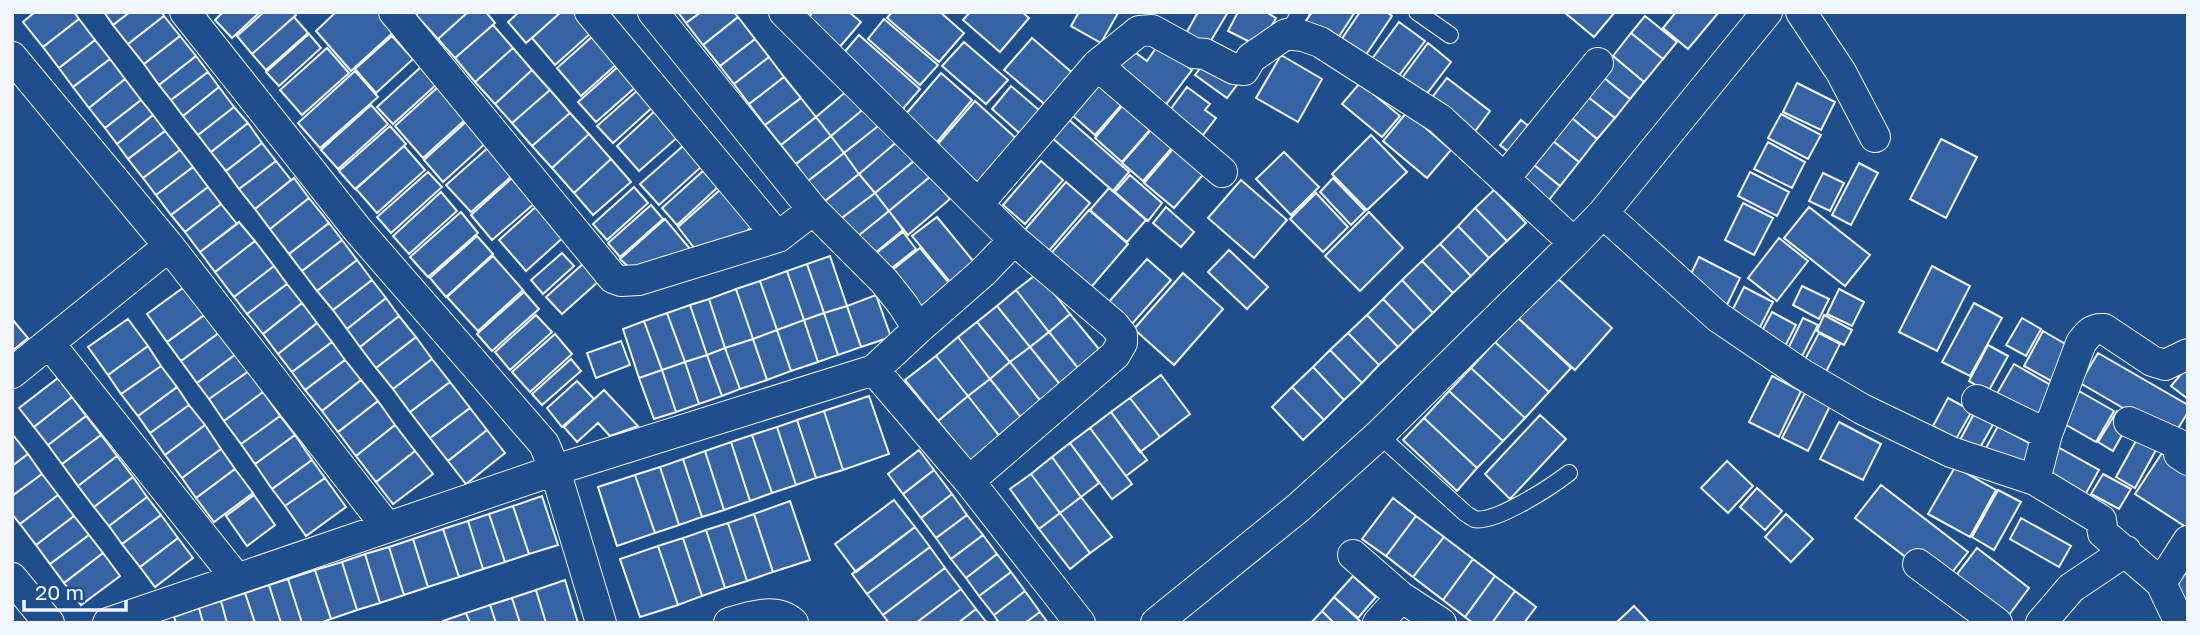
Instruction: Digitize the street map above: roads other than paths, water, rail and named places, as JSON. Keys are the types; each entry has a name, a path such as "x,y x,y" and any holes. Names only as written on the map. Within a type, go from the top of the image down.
{"street":[{"path":"185,12 358,229 544,444 555,470 601,623"},
{"path":"394,12 613,278 621,281 639,280 778,237 813,209"},
{"path":"590,12 778,237"},
{"path":"653,12 813,209 884,281 918,329"},
{"path":"784,12 1014,240 1122,335 1122,343 1115,355 970,481"},
{"path":"1156,623 1298,508 1379,435 1574,243 1603,213 1767,12"},
{"path":"1801,12 1841,72 1875,137"},
{"path":"978,204 1097,65 1139,31 1152,30 1194,52 1205,54 1234,69 1244,70 1251,58 1293,23 1303,36 1320,42 1440,119 1574,243"},
{"path":"12,57 169,246 387,527"},
{"path":"1505,178 1598,63"},
{"path":"1097,65 1222,172"},
{"path":"1603,213 1718,317 1802,374 1872,414 1951,453 2035,480 2101,520 2103,533 2161,583 2180,623"},
{"path":"108,623 555,470 874,370 982,273 1014,240"},
{"path":"12,373 169,246"},
{"path":"2035,480 2047,434 2081,344 2088,333 2095,328 2104,329 2152,361 2165,365 2188,354"},
{"path":"49,343 237,579"},
{"path":"874,370 970,481 1080,623"},
{"path":"1977,400 2047,434"},
{"path":"2129,422 2178,444 2179,454 2188,460"},
{"path":"2161,583 2188,541"},
{"path":"2041,623 2071,588 2126,551"},
{"path":"1353,555 1401,597 1441,623"},
{"path":"1918,564 1997,623"},
{"path":"12,578 50,623"},
{"path":"1378,623 1401,597"},
{"path":"729,623 757,614 786,617 793,623"}],"lane":[{"path":"1417,12 1450,35"},
{"path":"1379,435 1474,519 1496,515 1542,492 1569,473"}]}
